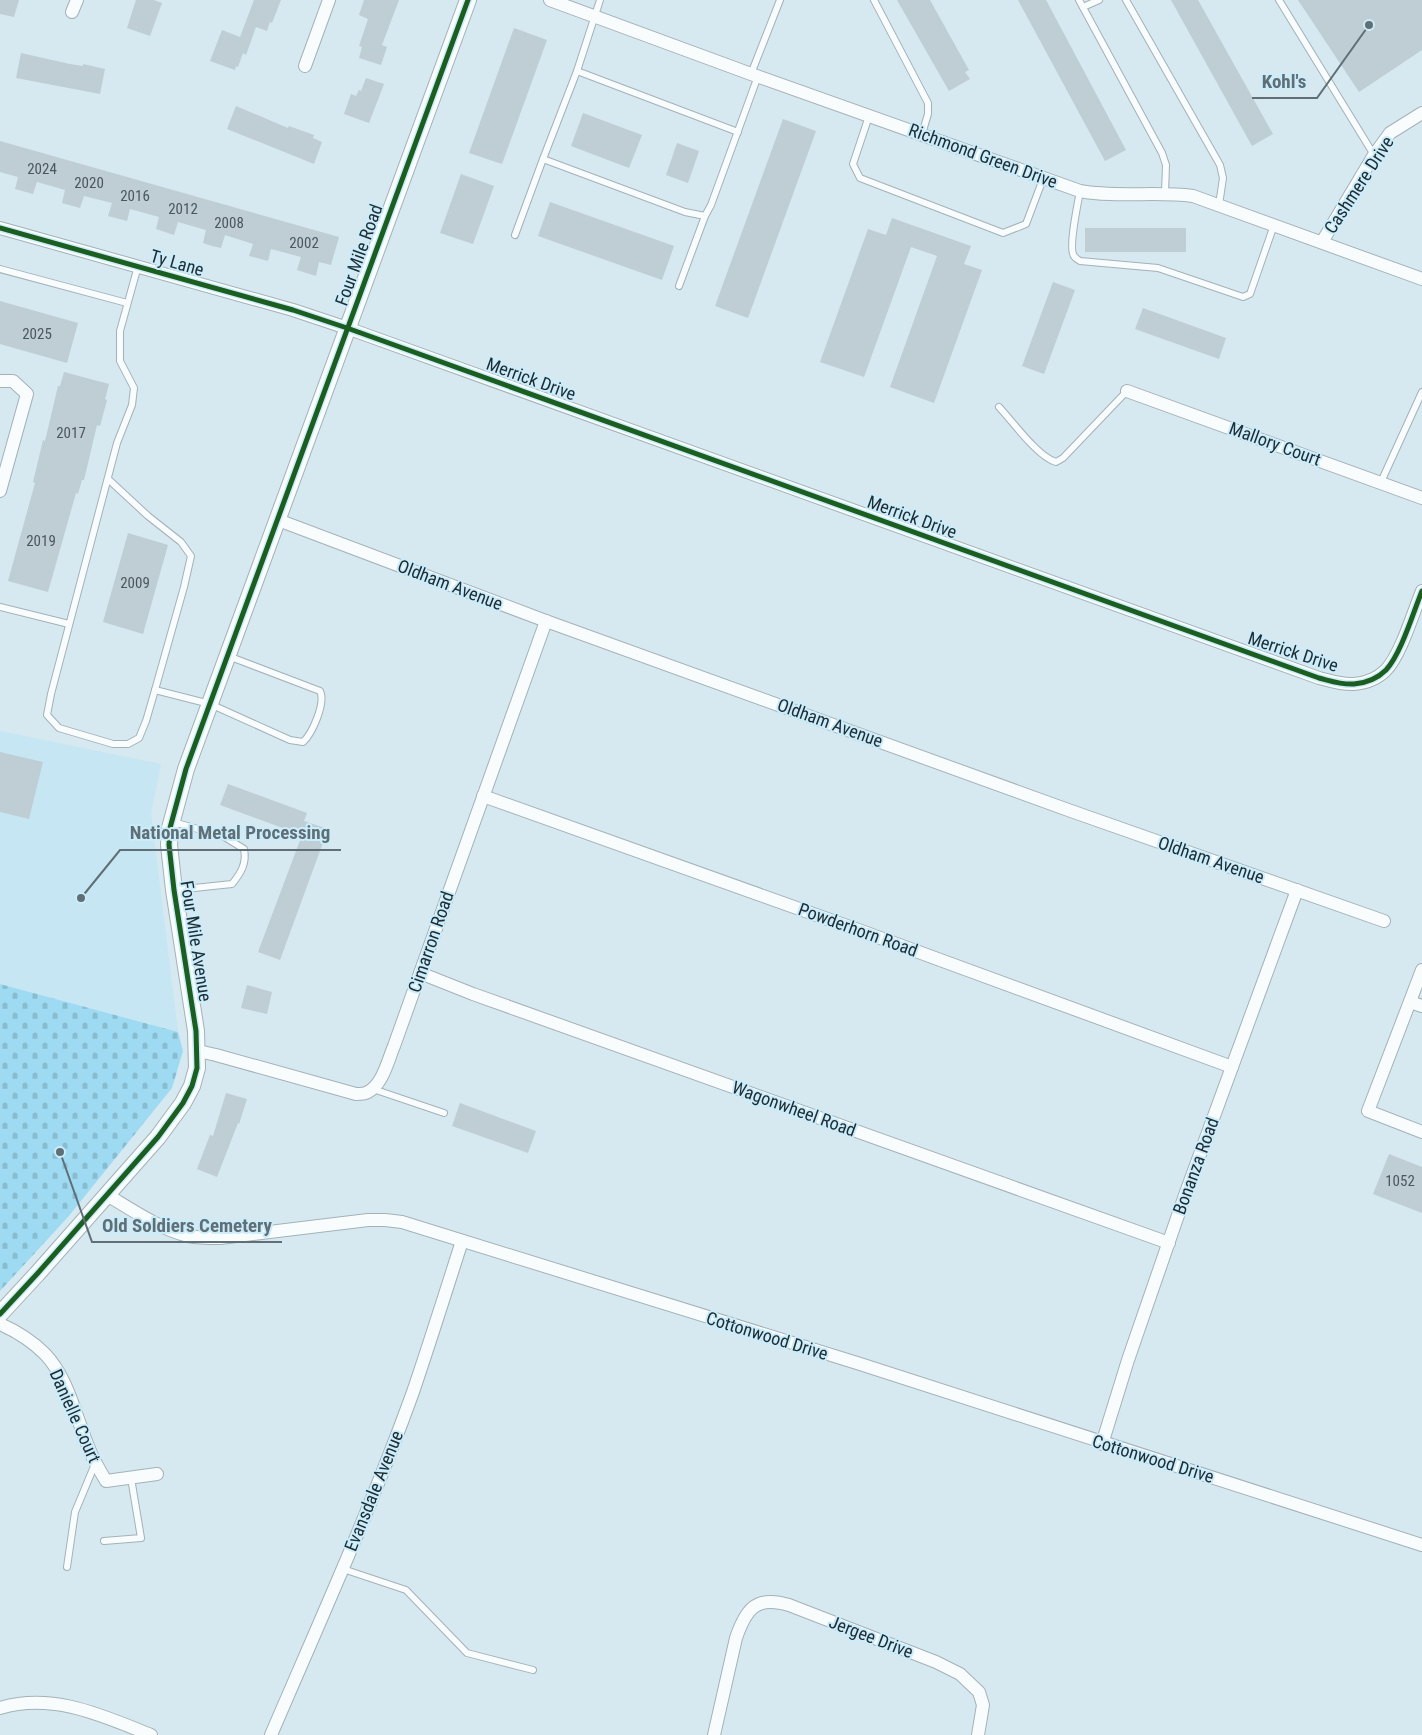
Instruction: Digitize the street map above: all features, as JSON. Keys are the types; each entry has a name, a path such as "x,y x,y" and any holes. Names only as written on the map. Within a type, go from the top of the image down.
{"street":[{"path":"305,66 329,0"},
{"name":"Four Mile Road","path":"278,520 468,0"},
{"name":"Richmond Green Drive","path":"550,0 1080,191 1116,195 1165,193 1193,196 1422,279"},
{"name":"Cashmere Drive","path":"1322,242 1374,155 1390,133 1422,113"},
{"name":"Ty Lane","path":"0,228 293,310 347,328"},
{"name":"Merrick Drive","path":"347,328 1298,671 1338,683 1354,684 1369,681 1387,669 1422,592"},
{"path":"0,381 13,381 27,394 0,491"},
{"name":"Mallory Court","path":"1127,391 1422,498"},
{"name":"Oldham Avenue","path":"278,520 546,621 1384,921"},
{"name":"Four Mile Avenue","path":"0,1314 158,1137 183,1103 192,1086 197,1068 198,1051 174,890 169,845 172,822 186,769 278,520"},
{"name":"Cimarron Road","path":"372,1089 382,1074 420,974 546,621"},
{"name":"Powderhorn Road","path":"483,796 1232,1067"},
{"name":"Bonanza Road","path":"1102,1444 1128,1360 1169,1243 1297,890"},
{"path":"1422,970 1416,1004 1368,1111 1422,1132"},
{"name":"Wagonwheel Road","path":"420,974 1169,1243"},
{"path":"198,1051 345,1092 356,1094 372,1089"},
{"name":"Cottonwood Drive","path":"107,1195 173,1230 203,1238 220,1238 332,1224 385,1220 419,1227 857,1364 1422,1545"},
{"name":"Evansdale Avenue","path":"272,1735 343,1569 412,1392 462,1241"},
{"name":"Danielle Court","path":"0,1324 33,1344 45,1354 56,1369 65,1386 96,1463 106,1481 157,1474"},
{"name":"Jergee Drive","path":"714,1735 736,1638 746,1615 756,1605 765,1601 776,1601 936,1662 960,1674 979,1692 983,1706 978,1735"},
{"path":"0,1708 40,1702 58,1704 94,1713 151,1735"}],"lane":[{"path":"515,235 577,71 600,0"},
{"path":"680,286 738,132 754,75 780,0"},
{"path":"874,0 928,103 928,114 922,134"},
{"path":"1079,0 1162,153 1166,165 1165,193"},
{"path":"1083,7 1099,0"},
{"path":"1126,0 1220,165 1223,178 1219,205"},
{"path":"1279,0 1374,155"},
{"path":"577,71 738,132"},
{"path":"869,116 853,164 860,178 1003,233 1026,224 1043,179"},
{"path":"543,160 684,212 705,216"},
{"path":"1080,191 1072,241 1072,254 1075,258 1080,261 1158,268 1243,297 1250,294 1274,225"},
{"path":"108,479 148,516 181,542 192,556 146,721 139,738 128,744 113,744 58,728 47,715 108,479 118,443 132,405 134,388 120,361 120,331 138,266"},
{"path":"0,269 127,303"},
{"path":"999,407 1040,452 1056,462 1063,458 1127,391"},
{"path":"1381,482 1422,392"},
{"path":"0,607 69,624"},
{"path":"155,690 210,704 290,740 303,742 308,737 322,702 323,696 320,691 227,656"},
{"path":"172,822 223,836 244,849 246,859 241,873 232,884 174,890"},
{"path":"372,1089 444,1113"},
{"path":"67,1567 76,1512 96,1463"},
{"path":"104,1540 141,1538 131,1478"},
{"path":"343,1569 406,1590 467,1653 533,1670"}],"shaded area":[{"path":"0,731 161,764 151,813 178,1032 0,984"}],"green space":[{"path":"0,984 178,1032 183,1051 172,1088 68,1217 0,1291"}],"building":[{"path":"0,0 19,0 14,17 0,14"},
{"path":"136,0 154,0 162,3 150,36 127,28"},
{"path":"254,0 281,0 267,31 256,27 246,55 243,53 235,70 210,61 222,30 240,37"},
{"path":"364,0 399,0 382,45 387,47 381,65 359,58 362,47 359,46 368,19 359,15"},
{"path":"897,0 930,0 969,70 965,72 970,79 949,91"},
{"path":"1018,0 1046,0 1126,150 1105,161"},
{"path":"1171,0 1198,0 1273,134 1252,146"},
{"path":"1298,0 1422,0 1422,50 1359,92"},
{"path":"514,28 547,40 502,164 469,153"},
{"path":"21,53 70,64 83,66 83,64 105,69 100,94 16,78"},
{"path":"366,78 384,84 369,123 344,114 351,94 356,96 359,90 361,91"},
{"path":"236,106 288,128 289,126 314,135 313,138 322,142 314,164 227,129"},
{"path":"583,113 642,135 629,168 571,146"},
{"path":"783,119 816,131 748,318 715,306"},
{"path":"0,141 339,237 331,265 319,262 316,276 297,270 301,257 271,249 268,261 249,256 253,244 225,235 221,248 203,243 206,230 178,222 174,235 156,229 159,217 130,209 127,221 108,216 112,203 84,196 80,208 62,203 65,190 37,182 33,194 15,189 18,177 0,172"},
{"path":"677,143 699,151 688,183 666,175"},
{"path":"461,174 494,186 473,244 440,233"},
{"path":"550,202 674,246 662,280 538,236"},
{"path":"892,218 971,246 964,264 982,270 934,403 890,387 937,256 911,247 864,377 820,362 868,229 886,235"},
{"path":"1085,228 1186,228 1186,252 1085,252"},
{"path":"1053,282 1075,290 1044,374 1022,366"},
{"path":"0,301 78,323 67,363 0,344"},
{"path":"1143,308 1226,338 1219,359 1135,329"},
{"path":"64,372 109,384 100,426 97,425 84,480 82,480 78,494 76,493 48,592 8,581 35,483 33,482 43,440 45,441 58,386 60,386"},
{"path":"128,533 168,545 143,634 103,622"},
{"path":"0,752 43,762 29,819 0,812"},
{"path":"228,784 307,813 304,821 328,829 280,960 258,952 302,835 220,805"},
{"path":"247,985 272,992 267,1014 241,1008"},
{"path":"226,1093 247,1099 239,1124 217,1177 197,1169 210,1135 213,1136"},
{"path":"460,1103 536,1131 528,1153 452,1126"},
{"path":"1389,1154 1422,1167 1422,1213 1373,1194"}],"cycle path":[{"path":"0,1314 158,1137 183,1103 192,1086 197,1068 196,1031 174,890 169,845 170,828 186,769 468,0"},
{"path":"0,228 293,310 347,328 1319,678 1354,684 1363,683 1383,673 1402,644 1422,591"}],"place":[{"name":"Kohl's","path":"1369,25"},
{"name":"National Metal Processing","path":"81,898"},
{"name":"Old Soldiers Cemetery","path":"60,1152"}]}
